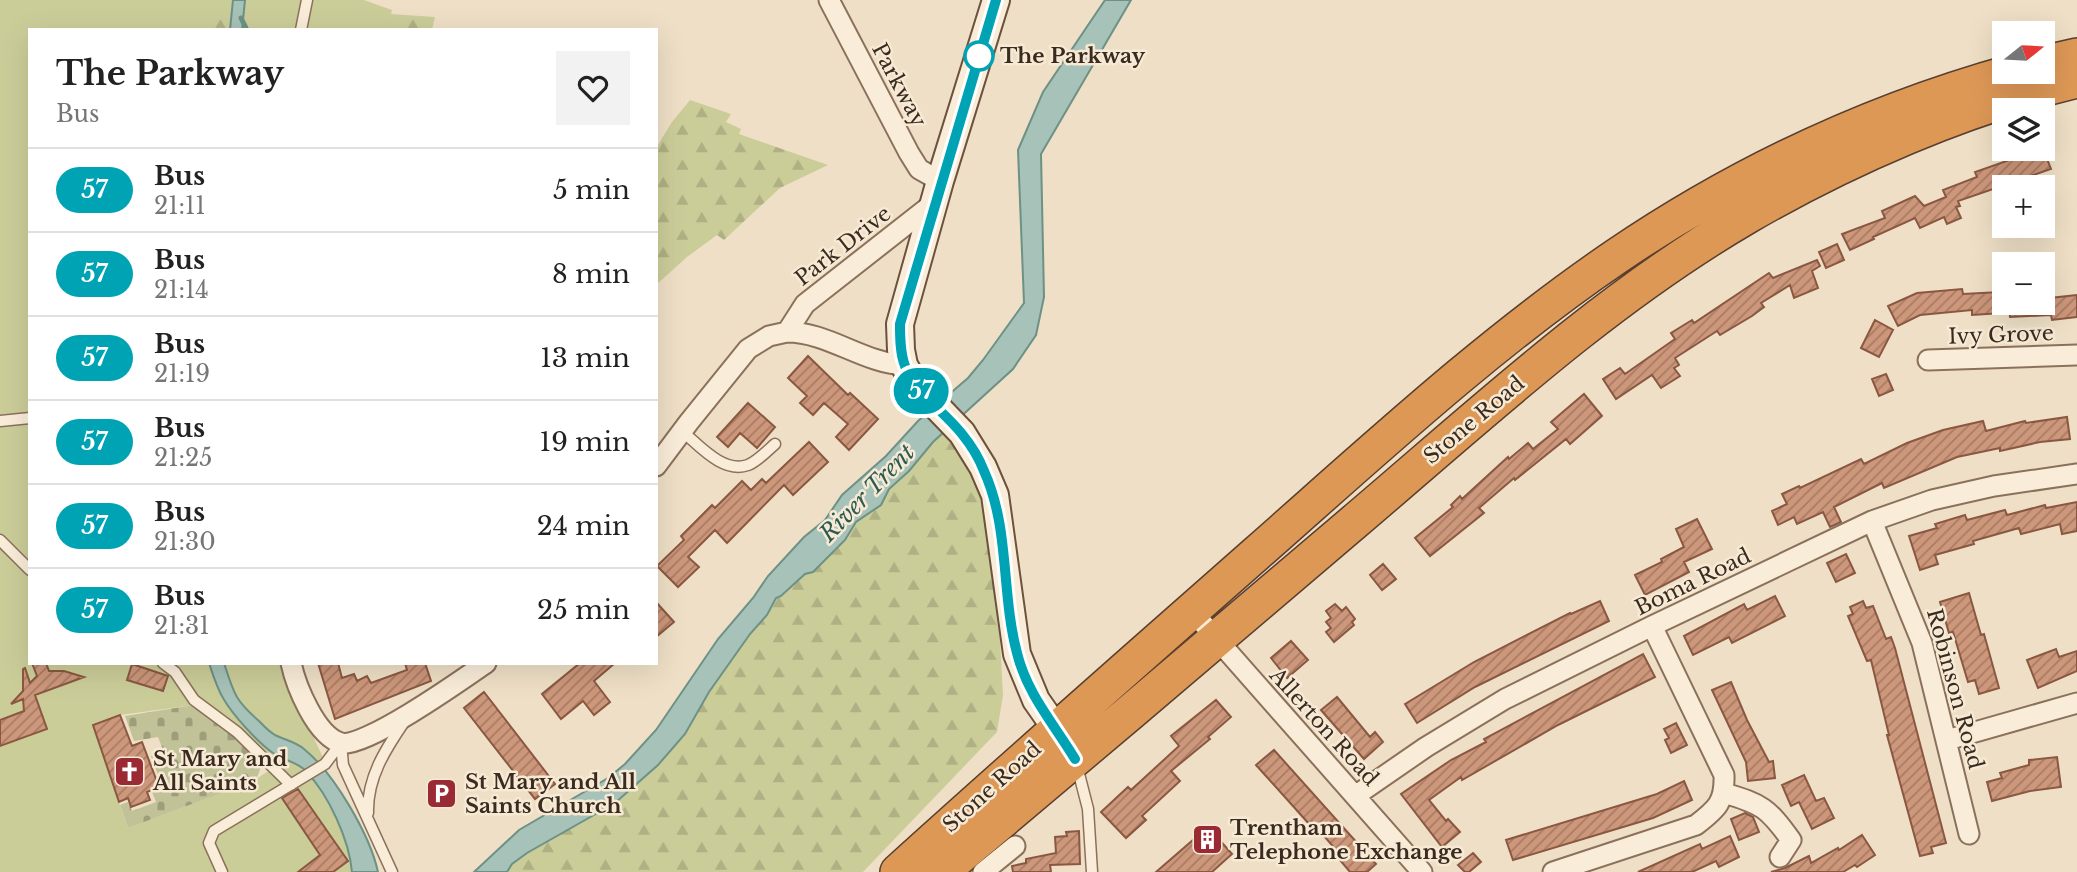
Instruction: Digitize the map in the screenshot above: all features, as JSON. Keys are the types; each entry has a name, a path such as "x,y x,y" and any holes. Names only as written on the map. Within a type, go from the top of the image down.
{"highway":[{"path":"2055,61 2077,56"},
{"name":"Stone Road","path":"898,872 1486,354 1617,256 1746,179 1821,141 1966,85 1992,78"},
{"name":"Stone Road","path":"942,872 1544,361 1626,298 1745,217 1811,181 1929,129 2077,80"}],"main road":[{"path":"996,0 900,324 904,365 914,383 962,433 983,467 995,495 1017,654 1043,713 1058,729 1075,759"}],"street":[{"name":"Parkway","path":"829,0 909,153 938,192"},
{"name":"Park Drive","path":"787,332 805,304 938,192"},
{"path":"658,464 748,349 769,336 806,332 888,364 904,365"},
{"name":"Ivy Grove","path":"1927,360 2077,355"},
{"name":"Boma Road","path":"1355,796 1426,747 1505,699 1872,521 1945,497 2005,484 2077,474"},
{"name":"Robinson Road","path":"1872,521 1922,643 1969,834"},
{"name":"Allerton Road","path":"1192,611 1422,872"},
{"path":"1553,872 1696,825 1711,813 1724,793 1724,775 1652,626"},
{"path":"290,665 295,683 319,727 341,743 356,742 408,715 483,665"},
{"path":"1947,740 2077,703"},
{"path":"1724,793 1767,809 1792,845"},
{"path":"984,872 1015,846"}],"lane":[{"path":"301,28 307,0"},
{"path":"0,421 28,418"},
{"path":"682,431 719,461 731,467 747,465 775,444"},
{"path":"0,540 28,568"},
{"path":"166,665 175,672 194,700 237,732 293,783"},
{"path":"368,818 367,804 373,775 385,749 408,715"},
{"path":"222,872 209,843 214,831 325,764 341,743"},
{"path":"341,743 343,765 392,872"},
{"path":"1075,759 1088,809 1091,872"}],"green space":[{"path":"0,0 364,0 392,10 388,28 28,28 28,665 283,665 325,762 289,782 194,705 120,715 93,725 100,749 128,828 255,780 271,769 291,788 311,777 343,834 352,872 0,872"},
{"path":"231,13 230,28 208,28"},
{"path":"391,14 435,17 432,28 387,28"},
{"path":"690,100 731,114 726,122 741,129 739,134 828,165 780,188 724,240 717,235 658,283 658,145"},
{"path":"945,431 971,467 984,499 998,603 1003,695 997,732 863,872 507,872 512,864 527,853 615,803 658,765 685,734 709,692 750,634 767,615 776,598 782,596 805,574 813,572 818,564 835,551 856,522 881,505 889,489"},
{"path":"194,705 231,731 263,762 256,780 128,828 120,805 128,802 132,811 156,802 152,792 163,788 151,756 163,750 158,737 134,741 125,716"}],"water":[{"path":"233,0 245,0 242,28 230,28"},
{"name":"River Trent","path":"1105,0 1131,0 1041,154 1044,297 1036,335 1013,369 933,442 909,471 889,489 881,505 856,522 845,540 813,572 805,574 776,598 767,615 750,634 709,692 685,734 658,765 615,803 527,853 512,864 507,872 474,872 519,830 608,778 625,764 656,730 718,639 768,576 804,537 825,520 842,495 886,456 918,421 968,378 983,360 1024,303 1018,150 1043,92"},
{"path":"210,665 225,665 240,702 267,729 304,749 327,773 359,823 378,872 352,872 342,832 314,781 302,768 273,753 260,742 232,712 217,686"}],"building":[{"path":"2007,161 2048,161 2051,169 2034,175 1992,175 1992,189 1958,201 1960,206 1956,207 1961,218 1947,224 1944,217 1920,228 1915,218 1850,250 1842,234 1885,218 1882,211 1915,196 1924,206 1946,197 1943,190 1977,177 1975,172"},
{"path":"1837,244 1844,260 1826,268 1819,252"},
{"path":"1817,260 1820,266 1812,271 1818,288 1794,298 1790,285 1761,303 1764,307 1752,316 1720,335 1717,331 1675,358 1679,365 1674,368 1680,376 1661,388 1652,375 1616,399 1603,379 1620,368 1625,374 1675,339 1671,333 1692,320 1694,323 1769,273 1773,278"},
{"path":"1962,289 1963,294 1992,292 1992,314 1972,315 1972,310 1920,315 1898,326 1888,306 1917,293"},
{"path":"2077,295 2077,317 2052,320 2051,315 2055,315 2055,297"},
{"path":"2010,315 2051,315 2010,317"},
{"path":"1875,320 1893,330 1879,357 1861,348"},
{"path":"808,356 848,395 850,393 878,419 849,450 836,437 848,424 824,403 813,415 800,403 807,396 788,378"},
{"path":"1886,374 1893,390 1879,396 1872,379"},
{"path":"1584,394 1602,416 1570,444 1566,439 1515,480 1514,478 1479,508 1484,513 1430,556 1415,538 1453,507 1451,505 1460,496 1462,499 1508,457 1509,459 1528,443 1533,449 1558,429 1551,422"},
{"path":"748,403 775,427 757,448 740,433 728,447 717,437"},
{"path":"2067,417 2070,439 2040,442 2000,451 2000,448 1957,457 1884,488 1882,483 1834,507 1841,522 1830,527 1823,512 1797,524 1794,517 1778,525 1772,511 1787,504 1782,494 1861,459 1864,464 1907,443 1943,430 1983,421 1986,431 2025,421"},
{"path":"809,442 828,462 793,495 784,485 727,543 715,530 688,557 699,567 678,587 658,567 684,540 681,536 712,505 715,508 742,481 751,490 762,479 766,483"},
{"path":"2077,502 2077,531 2062,534 2060,524 2021,534 2019,528 1935,555 1938,564 1920,570 1909,536 1937,528 1935,524 1965,515 1967,520 2005,510 2007,515 2045,505 2046,508"},
{"path":"1697,519 1712,549 1684,562 1689,572 1645,595 1635,575 1662,562 1661,559 1684,547 1676,529"},
{"path":"1846,554 1855,573 1836,582 1827,563"},
{"path":"1383,564 1396,579 1382,590 1370,575"},
{"path":"1969,593 1999,688 1979,694 1975,680 1968,682 1953,632 1949,633 1940,602"},
{"path":"1775,596 1785,616 1732,643 1729,637 1693,655 1684,636 1744,604 1747,610"},
{"path":"1600,601 1609,621 1475,687 1417,723 1405,704 1474,662 1570,613"},
{"path":"1863,601 1866,608 1873,606 1886,639 1891,637 1895,648 1946,843 1931,847 1933,853 1920,856 1887,735 1871,660 1867,661 1848,616 1853,614 1850,607"},
{"path":"658,604 674,622 658,635"},
{"path":"1335,604 1342,611 1346,607 1355,619 1352,622 1354,625 1334,642 1326,632 1331,628 1326,622 1331,618 1326,611"},
{"path":"1291,641 1308,660 1287,678 1271,658"},
{"path":"2056,649 2059,657 2077,651 2077,671 2038,688 2027,660"},
{"path":"1643,654 1655,677 1558,725 1462,780 1461,777 1429,800 1446,821 1448,819 1460,832 1442,847 1401,794 1451,760 1486,742 1484,739"},
{"path":"33,665 47,665 49,671 64,671 84,677 35,695 47,729 0,746 0,720 24,711 23,699 11,704 23,691 23,669 25,668 30,683 37,676"},
{"path":"132,665 168,676 163,691 127,680"},
{"path":"319,665 339,665 342,678 354,674 357,681 367,676 371,683 407,670 406,665 426,665 431,681 335,719"},
{"path":"578,665 613,665 594,681 610,702 594,715 583,701 561,719 542,694"},
{"path":"1731,682 1769,762 1773,761 1775,778 1748,781 1746,762 1712,690"},
{"path":"484,692 555,784 535,799 464,708"},
{"path":"1337,697 1370,737 1375,732 1383,742 1364,759 1321,710"},
{"path":"1216,700 1231,717 1208,737 1210,739 1171,771 1180,781 1142,816 1146,820 1126,838 1101,812 1128,787 1131,790 1179,746 1171,736"},
{"name":"St Mary and All Saints","path":"120,715 132,746 142,742 159,787 147,792 150,800 131,807 128,798 119,802 93,725"},
{"path":"1676,723 1687,745 1671,753 1665,740 1669,738 1664,729"},
{"path":"1274,750 1376,864 1367,872 1350,872 1334,853 1337,851 1312,822 1310,825 1256,765"},
{"path":"2057,757 2061,787 2030,791 1992,801 1987,782 2002,778 2000,773 2029,765 2029,760"},
{"path":"1804,775 1816,801 1824,798 1834,818 1812,829 1799,802 1791,806 1782,785"},
{"path":"1684,781 1692,800 1653,818 1513,860 1506,840 1657,794"},
{"path":"298,789 348,861 333,872 298,872 320,855 282,798"},
{"path":"1745,813 1753,817 1759,832 1739,840 1731,819"},
{"name":"Trentham Telephone Exchange","path":"1208,827 1232,854 1212,872 1156,872"},
{"path":"1079,831 1080,864 1050,865 1051,872 1013,872 1012,866 1026,863 1026,859 1056,853 1055,837 1067,836 1066,832"},
{"path":"1862,835 1875,855 1857,867 1855,865 1843,872 1771,872 1809,856 1811,863"},
{"path":"1730,836 1739,857 1719,867 1716,861 1692,872 1638,872 1700,844 1702,849"},
{"path":"1473,853 1481,862 1469,872 1465,872 1458,865"}],"waterway":[{"path":"241,18 246,28"}],"bus line":[{"name":"57","path":"996,0 940,181 900,324 901,351 904,365 914,383 962,433 983,467 995,495 1017,654 1043,713 1058,729 1075,759"}],"place":[{"name":"The Parkway","path":"979,56"},
{"name":"St Mary and All Saints","path":"130,771"},
{"name":"St Mary and All Saints Church","path":"442,794"},
{"name":"Trentham Telephone Exchange","path":"1207,840"}]}
